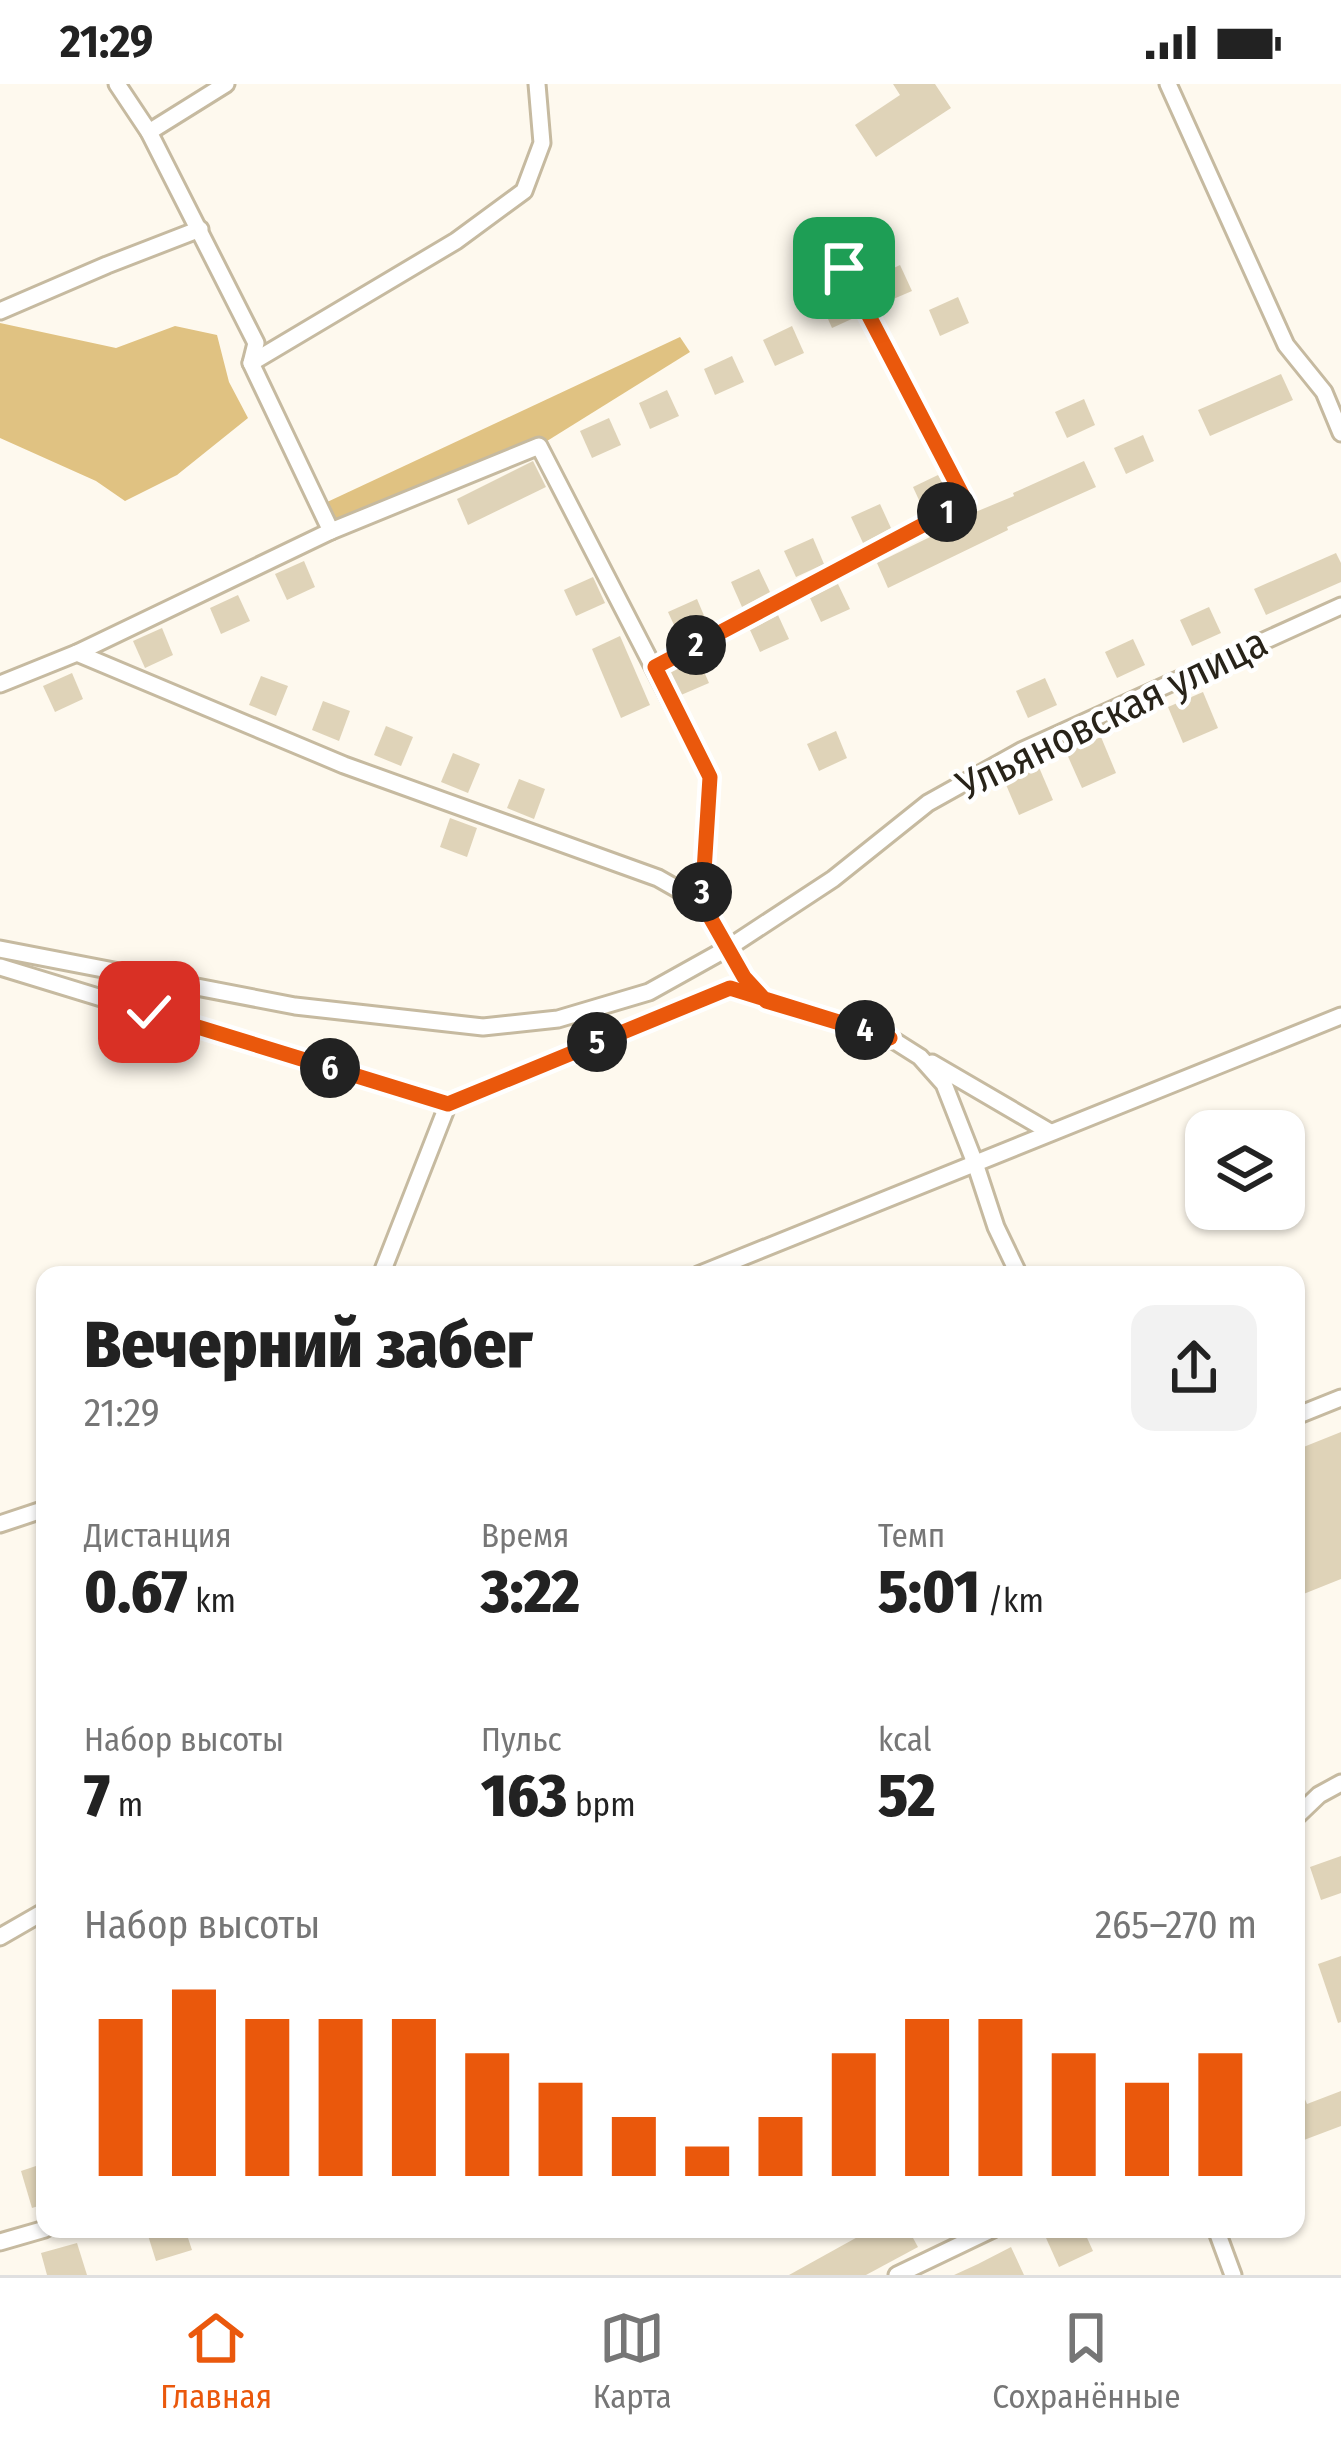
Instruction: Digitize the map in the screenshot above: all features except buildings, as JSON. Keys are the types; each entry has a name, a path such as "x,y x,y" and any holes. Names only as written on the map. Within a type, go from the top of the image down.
{"street":[{"path":"117,84 148,132 256,343 251,363 331,531"},
{"path":"148,132 226,84"},
{"path":"251,363 456,241 524,191 542,143 537,84"},
{"path":"1168,84 1286,345 1324,392 1341,433"},
{"path":"0,311 200,230"},
{"path":"655,667 966,502 844,268"},
{"path":"0,684 77,653 331,531 539,446 710,777 702,903"},
{"name":"Ульяновская улица","path":"0,949 295,1006 483,1027 558,1019 650,992 728,948 832,879 928,803 1004,760 1341,605"},
{"path":"77,653 344,765 658,878 702,903 744,977 766,1001 890,1038 920,1057 944,1084 1014,1266"},
{"path":"0,967 448,1104 730,988 890,1038 1050,1132"},
{"path":"720,1266 1341,1016"},
{"path":"385,1266 448,1104"},
{"path":"1305,1412 1341,1398"},
{"path":"0,1524 36,1512"},
{"path":"1305,1808 1341,1783"},
{"path":"0,1937 36,1916"},
{"path":"0,2242 36,2231"},
{"path":"897,2275 975,2238"},
{"path":"1219,2238 1233,2275"}],"shaded area":[{"path":"0,323 116,348 175,326 217,335 229,382 248,418 177,475 125,501 96,481 0,438"},
{"path":"680,337 690,352 539,446 336,523 325,503"}],"route":[{"path":"149,1012 448,1104 730,988 890,1038 766,1001 744,977 702,903 710,777 655,667 966,502 844,268"}]}
